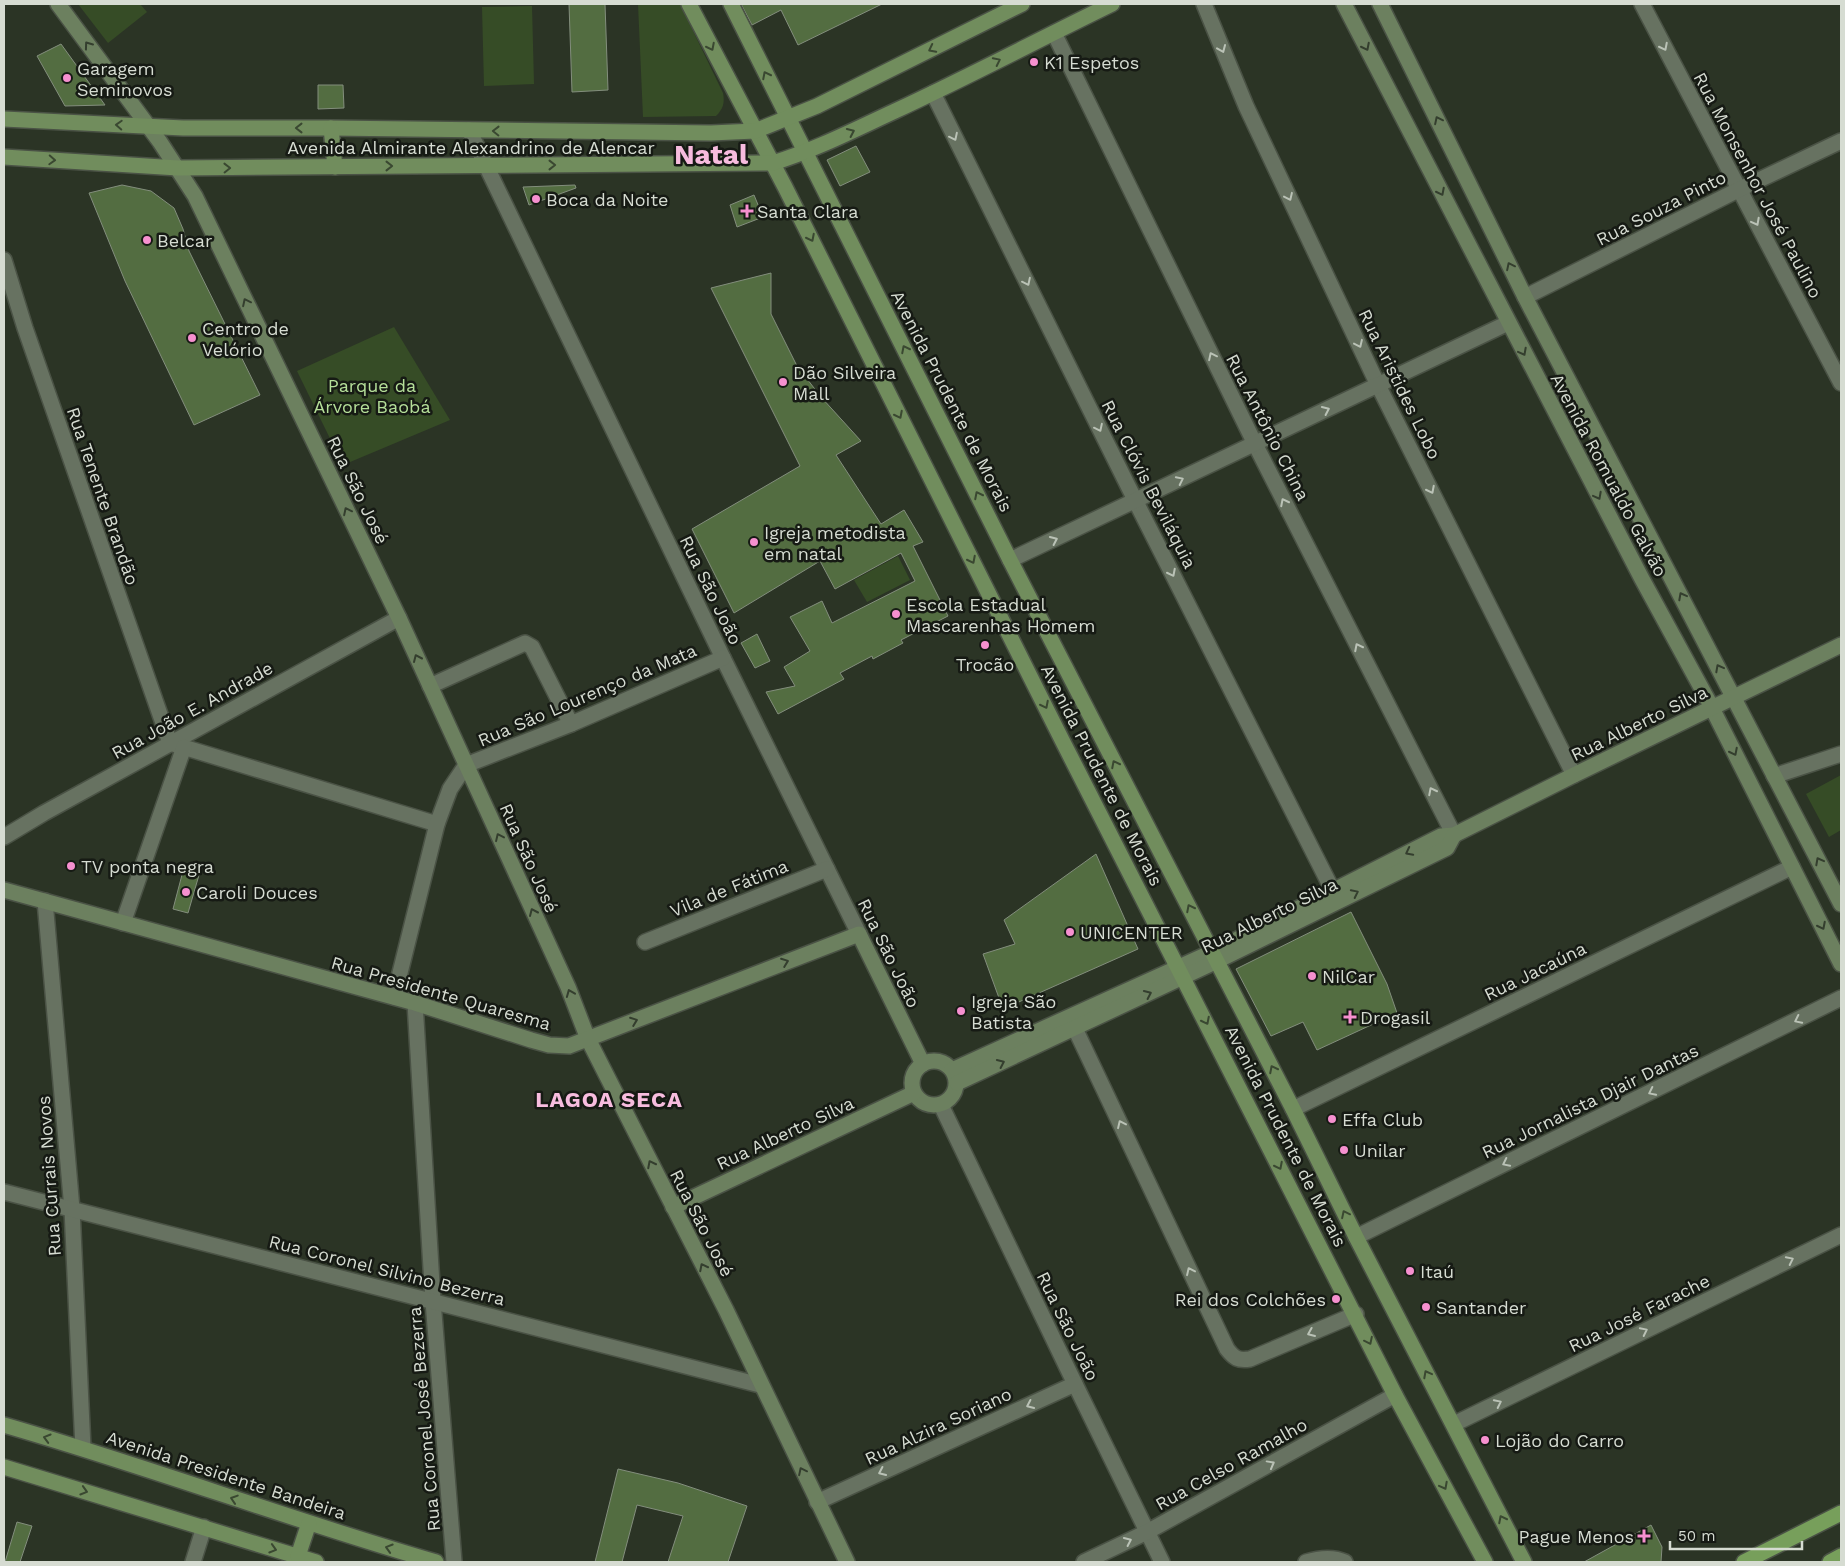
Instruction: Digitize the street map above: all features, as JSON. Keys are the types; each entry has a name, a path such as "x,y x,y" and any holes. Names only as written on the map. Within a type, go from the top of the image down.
{"highway":[{"path":"1744,1562 1841,1513"},
{"path":"1830,1562 1841,1556"}],"main road":[{"name":"Rua São José","path":"58,4 178,168 194,196 399,618 568,987 588,1039 726,1310 760,1385 847,1562"},
{"name":"Avenida Prudente de Morais","path":"689,4 773,164 1269,1148 1356,1314 1395,1394 1485,1562"},
{"name":"Avenida Prudente de Morais","path":"731,4 1010,560 1294,1109 1356,1237 1524,1562"},
{"name":"Avenida Almirante Alexandrino de Alencar","path":"4,119 148,127 711,133 755,131 817,106 1022,4"},
{"name":"Avenida Almirante Alexandrino de Alencar","path":"4,158 178,168 773,164 806,152 933,93 1112,4"},
{"name":"Avenida Romualdo Galvão","path":"1344,4 1508,323 1712,709 1841,964"},
{"name":"Avenida Romualdo Galvão","path":"1380,4 1525,297 1841,904"},
{"path":"331,128 335,167"},
{"name":"Rua Alberto Silva","path":"1215,956 1333,891 1441,836 1454,835 1841,645"},
{"name":"Rua Alberto Silva","path":"954,1077 1446,848 1454,835"},
{"name":"Rua Presidente Quaresma","path":"4,890 394,997 549,1045 569,1046 859,934"},
{"name":"Rua São João","path":"859,934 923,1064"},
{"path":"934,1061 940,1062 954,1077 952,1097 941,1105 924,1104 914,1093 912,1078 915,1071 923,1064 934,1061"},
{"name":"Rua Alberto Silva","path":"673,1207 914,1093"},
{"name":"Avenida Presidente Bandeira","path":"4,1425 83,1448 309,1523 436,1562"},
{"path":"4,1468 316,1562"},
{"path":"298,1556 309,1523"}],"street":[{"name":"Rua Aristides Lobo","path":"1204,4 1246,106 1378,385 1574,775"},
{"name":"Rua Monsenhor José Paulino","path":"1642,4 1841,383"},
{"name":"Rua Antônio China","path":"1054,33 1255,444 1454,835"},
{"name":"Rua Clóvis Beviláquia","path":"933,93 1136,502 1333,891"},
{"name":"Rua São João","path":"469,130 723,658 859,934"},
{"name":"Rua Souza Pinto","path":"1525,297 1738,190 1841,141"},
{"name":"Rua Tenente Brandão","path":"4,260 25,328 177,745"},
{"path":"1010,560 1136,502 1508,323"},
{"name":"Rua João E. Andrade","path":"4,837 42,807 177,745 399,618"},
{"path":"430,686 518,644 525,643 532,647 570,724"},
{"name":"Rua São Lourenço da Mata","path":"466,765 570,724 723,658"},
{"path":"123,922 177,745 437,824"},
{"path":"1774,776 1841,754"},
{"path":"394,997 437,824 450,789 466,765"},
{"name":"Rua Jacaúna","path":"1294,1109 1792,866"},
{"name":"Vila de Fátima","path":"645,942 827,870"},
{"name":"Rua Currais Novos","path":"45,901 72,1208 83,1448"},
{"name":"Rua Jornalista Djair Dantas","path":"1356,1237 1841,998"},
{"name":"Rua Coronel José Bezerra","path":"415,1003 433,1301 454,1562"},
{"path":"1072,1023 1227,1349 1234,1357 1242,1361 1250,1359 1356,1314"},
{"name":"Rua São João","path":"941,1105 1162,1562"},
{"name":"Rua Coronel Silvino Bezerra","path":"4,1192 760,1385"},
{"name":"Rua José Farache","path":"1454,1424 1841,1235"},
{"name":"Rua Alzira Soriano","path":"817,1502 1075,1384"},
{"name":"Rua Celso Ramalho","path":"1084,1562 1147,1532 1395,1394"},
{"path":"193,1562 204,1527"},
{"path":"1306,1562 1317,1558 1345,1562"}],"green space":[{"path":"78,4 140,4 147,12 108,43"},
{"path":"638,4 680,4 723,93 723,106 716,116 643,117"},
{"path":"532,6 534,84 484,86 482,7"},
{"name":"Parque da Árvore Baobá","path":"394,327 450,420 343,465 297,371"},
{"path":"898,556 910,580 867,602 854,580"},
{"path":"1841,775 1841,830 1829,837 1806,794"}],"building":[{"path":"569,4 605,4 608,90 572,92"},
{"path":"741,4 882,4 798,45 781,10 752,25"},
{"name":"Garagem Seminovos","path":"61,44 105,105 65,106 37,56"},
{"path":"318,85 343,85 344,108 318,109"},
{"path":"856,146 870,172 840,186 827,160"},
{"name":"Centro de Velório","path":"122,185 151,191 174,208 183,229 189,251 260,395 194,425 125,281 89,193"},
{"name":"Boca da Noite","path":"575,185 576,188 529,205 523,187"},
{"name":"Santa Clara","path":"754,195 763,217 737,227 730,205"},
{"path":"771,273 771,314 797,366 821,397 861,441 836,455 881,524 904,510 923,542 913,546 948,616 901,640 903,643 873,659 872,656 840,673 844,679 778,714 766,692 795,686 784,667 810,651 790,617 822,601 832,623 915,581 901,553 835,589 820,561 734,613 692,529 800,466 711,288"},
{"path":"757,634 770,661 755,668 741,643"},
{"name":"UNICENTER","path":"1096,854 1138,949 1003,1009 983,954 1015,944 1004,920"},
{"path":"183,871 199,875 188,913 173,909"},
{"name":"NilCar","path":"1351,912 1387,984 1397,1013 1317,1050 1303,1022 1271,1036 1236,969"},
{"path":"618,1469 678,1483 747,1506 728,1562 668,1562 683,1516 637,1505 622,1562 595,1562"},
{"path":"17,1522 32,1526 20,1562 5,1562"},
{"name":"Pague Menos","path":"1651,1525 1662,1547 1661,1562 1584,1562"}],"place":[{"name":"K1 Espetos","path":"1034,62"},
{"name":"Garagem Seminovos","path":"67,78"},
{"name":"Boca da Noite","path":"536,199"},
{"name":"Santa Clara","path":"747,211"},
{"name":"Belcar","path":"147,240"},
{"name":"Centro de Velório","path":"192,338"},
{"name":"Dão Silveira Mall","path":"783,382"},
{"name":"Igreja metodista em natal","path":"754,542"},
{"name":"Escola Estadual Mascarenhas Homem","path":"896,614"},
{"name":"Trocão","path":"985,645"},
{"name":"TV ponta negra","path":"71,866"},
{"name":"Caroli Douces","path":"186,892"},
{"name":"UNICENTER","path":"1070,932"},
{"name":"NilCar","path":"1312,976"},
{"name":"Igreja São Batista","path":"961,1011"},
{"name":"Drogasil","path":"1350,1017"},
{"name":"Effa Club","path":"1332,1119"},
{"name":"Unilar","path":"1344,1150"},
{"name":"Itaú","path":"1410,1271"},
{"name":"Rei dos Colchões","path":"1336,1299"},
{"name":"Santander","path":"1426,1307"},
{"name":"Lojão do Carro","path":"1485,1440"},
{"name":"Pague Menos","path":"1644,1536"}],"district":[{"name":"Natal","path":"711,154"},
{"name":"LAGOA SECA","path":"609,1099"}]}
